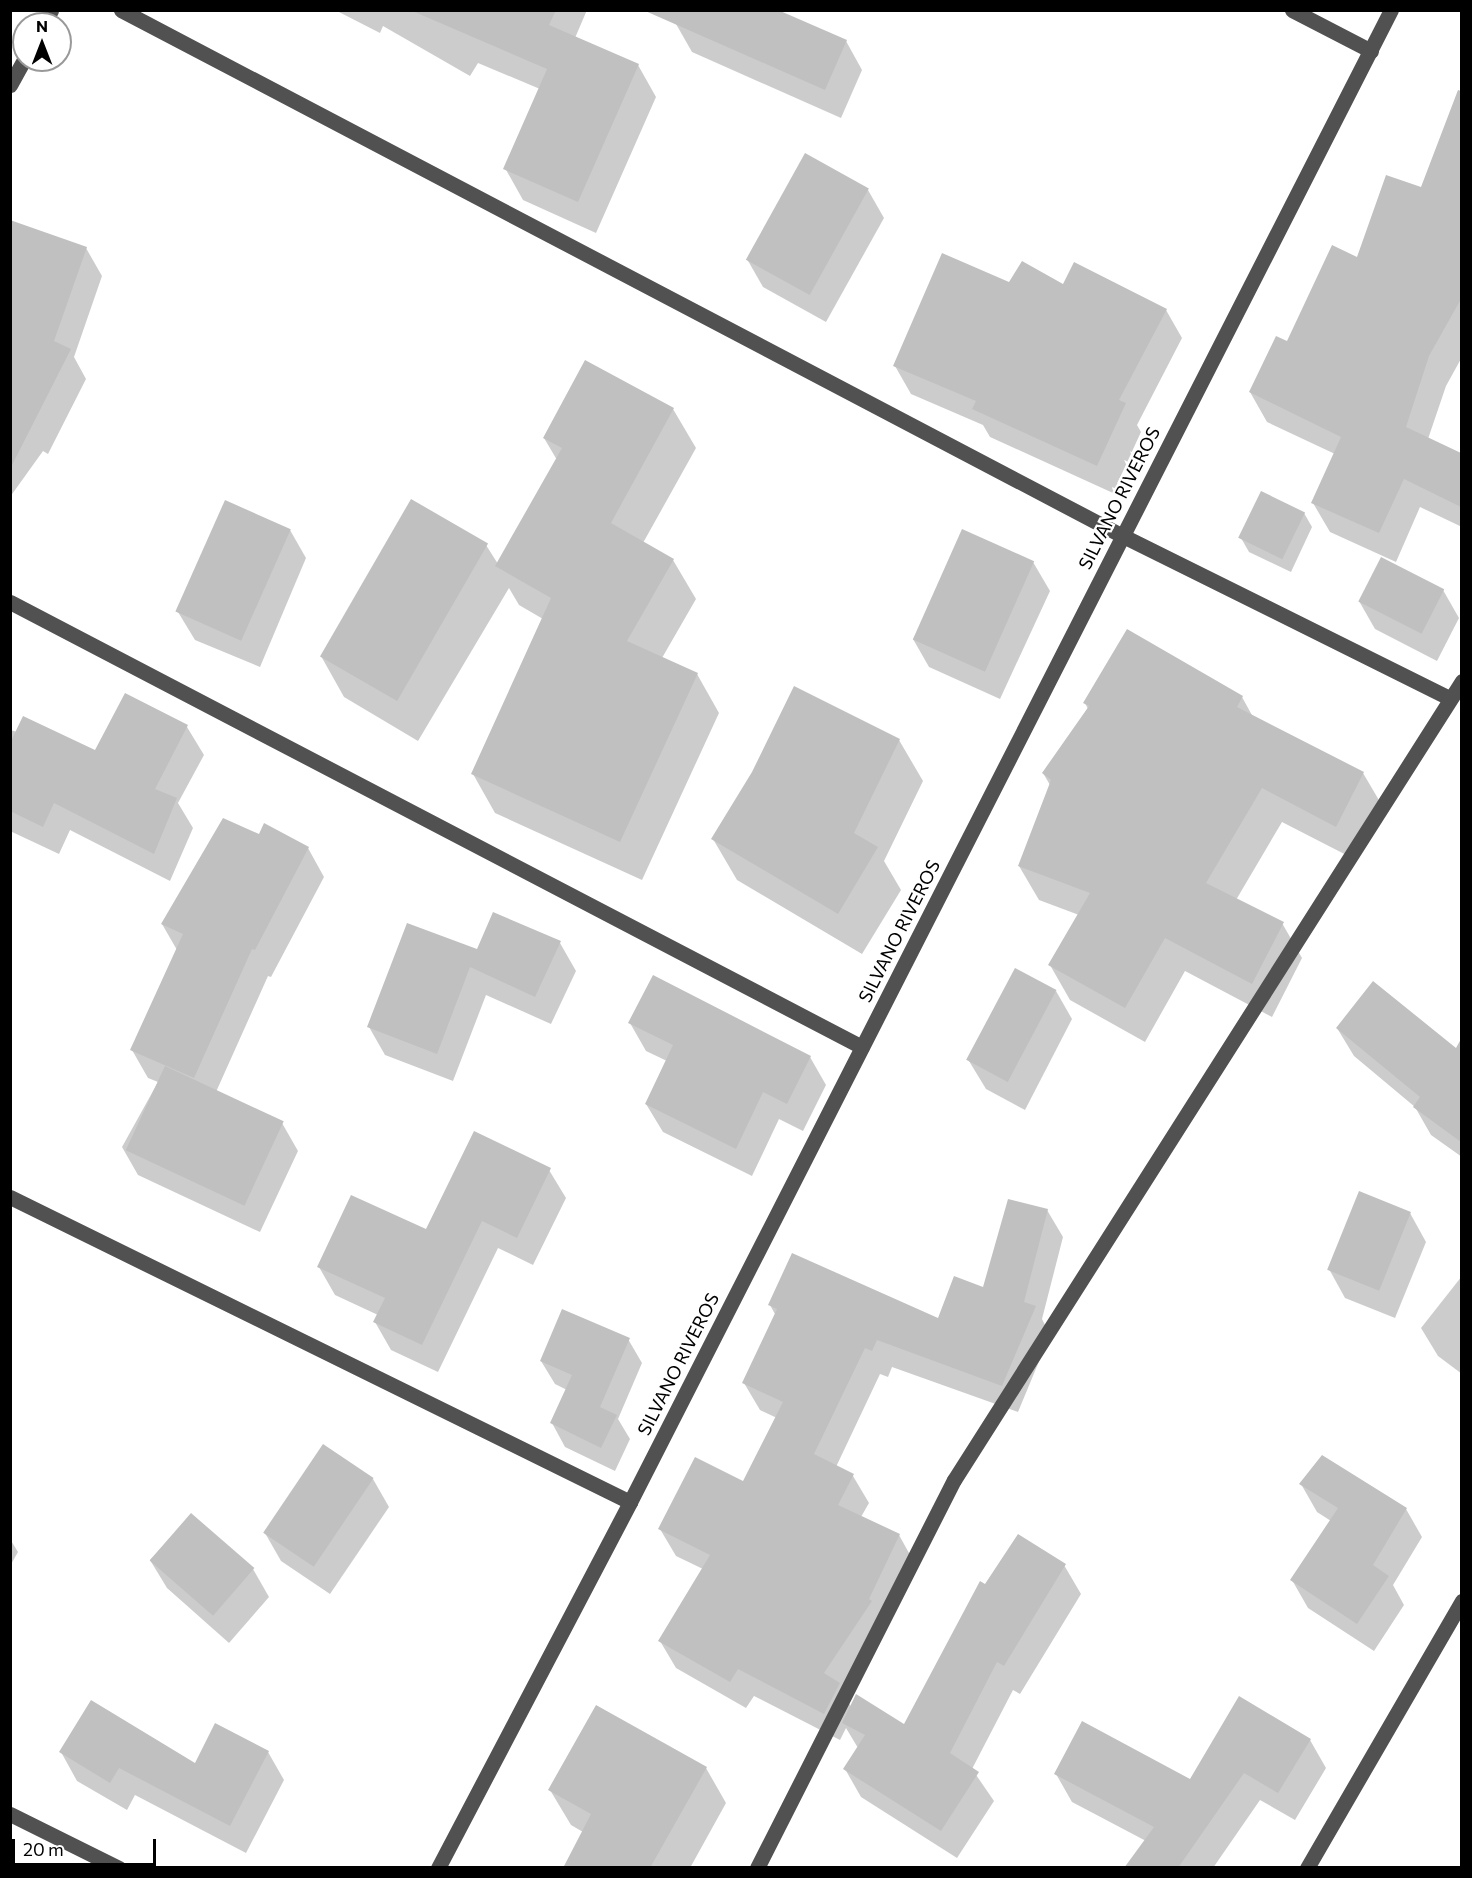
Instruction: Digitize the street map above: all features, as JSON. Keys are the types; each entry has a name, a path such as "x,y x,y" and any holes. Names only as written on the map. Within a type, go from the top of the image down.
{"street":[{"path":"121,10 1121,535 1450,698"},
{"path":"1293,10 1371,51"},
{"name":"SILVANO RIVEROS","path":"438,1868 630,1502 1121,535 1391,10"},
{"path":"10,602 862,1047"},
{"path":"757,1868 954,1480 1461,681"},
{"path":"10,1197 630,1502"},
{"path":"1307,1868 1461,1600"},
{"path":"10,1814 119,1868"}],"building":[{"path":"410,10 556,10 549,25 639,64 578,202 503,169 547,69"},
{"path":"643,10 778,10 847,40 825,90"},
{"path":"1458,90 1461,91 1461,299 1429,356 1406,427 1461,453 1461,507 1404,479 1379,533 1311,503 1341,437 1249,392 1276,336 1287,341 1332,245 1357,257 1386,175 1421,187"},
{"path":"805,153 869,188 810,295 746,260"},
{"path":"10,220 87,247 54,341 71,349 10,469"},
{"path":"942,253 1009,282 1022,261 1063,284 1074,262 1167,309 1119,400 1126,403 1097,466 972,409 976,401 893,366"},
{"path":"585,360 674,408 611,523 674,559 627,641 698,673 620,842 471,774 551,598 495,566 562,448 543,438"},
{"path":"1261,491 1305,512 1282,559 1238,538"},
{"path":"411,499 488,544 397,701 320,657"},
{"path":"225,500 291,529 241,641 175,611"},
{"path":"962,529 1034,561 985,672 913,640"},
{"path":"1381,557 1444,589 1422,634 1358,602"},
{"path":"1127,629 1243,696 1237,707 1364,772 1336,827 1262,788 1206,883 1284,922 1252,984 1165,938 1125,1008 1048,965 1090,893 1018,866 1051,780 1042,773 1089,706 1083,703"},
{"path":"794,686 900,739 854,833 878,847 838,914 711,839 752,772"},
{"path":"125,693 188,725 155,789 177,798 154,854 54,803 43,827 10,811 10,743 23,716 95,750"},
{"path":"223,818 259,834 264,823 309,847 255,950 252,949 194,1078 130,1050 183,934 161,924"},
{"path":"493,912 561,941 535,997 470,967 437,1054 367,1027 407,923 477,949"},
{"path":"1015,968 1056,990 1008,1082 966,1060"},
{"path":"653,975 811,1056 787,1104 763,1092 736,1149 645,1104 673,1045 628,1023"},
{"path":"1373,981 1456,1048 1461,1039 1461,1142 1413,1107 1420,1097 1336,1028"},
{"path":"165,1066 284,1121 244,1206 126,1150"},
{"path":"474,1131 551,1168 517,1238 482,1221 422,1345 373,1322 385,1298 317,1267 351,1195 426,1229"},
{"path":"1359,1191 1411,1212 1379,1291 1327,1270"},
{"path":"1008,1199 1048,1209 1024,1302 1036,1306 1002,1386 877,1340 872,1351 865,1348 814,1454 854,1474 838,1505 900,1534 869,1599 872,1601 824,1673 840,1683 824,1714 738,1669 730,1682 658,1641 710,1555 658,1529 695,1457 743,1481 783,1402 742,1383 777,1309 768,1305 792,1253 938,1318 954,1276 983,1287"},
{"path":"562,1309 630,1338 600,1407 617,1415 601,1448 550,1423 572,1375 540,1361"},
{"path":"323,1444 374,1478 314,1567 263,1533"},
{"path":"1322,1455 1407,1508 1373,1565 1389,1576 1357,1624 1290,1580 1338,1508 1299,1484"},
{"path":"191,1513 254,1568 213,1616 150,1561"},
{"path":"1018,1534 1066,1564 1004,1666 997,1662 950,1753 979,1772 941,1831 843,1769 865,1735 842,1723 856,1694 904,1724 980,1581 985,1584"},
{"path":"1239,1696 1311,1739 1278,1793 1244,1773 1178,1868 1124,1868 1154,1827 1054,1774 1082,1721 1190,1779"},
{"path":"91,1700 195,1763 215,1723 269,1751 230,1826 119,1768 110,1783 59,1752"},
{"path":"596,1705 707,1767 650,1868 563,1868 591,1814 548,1790"}]}
